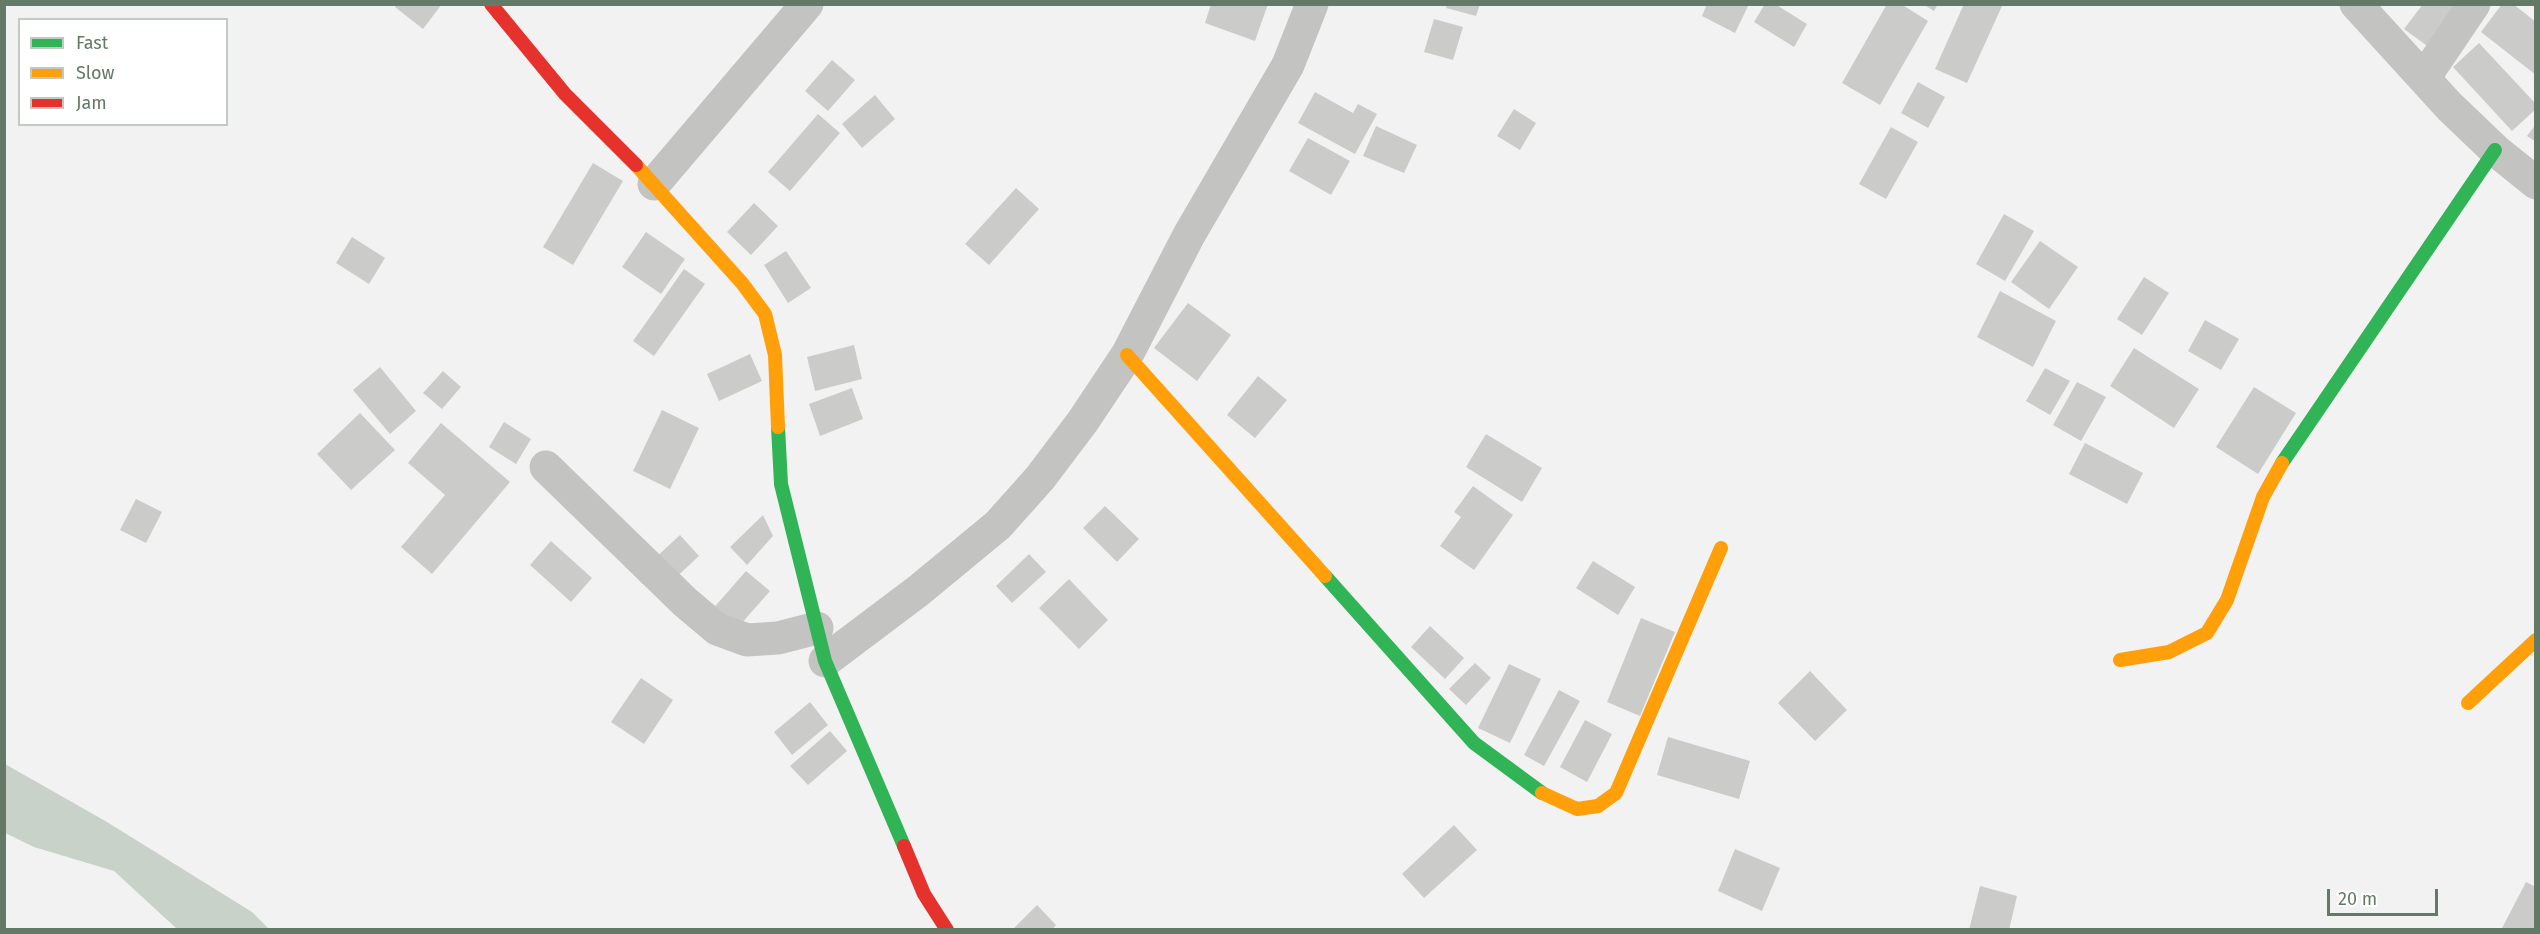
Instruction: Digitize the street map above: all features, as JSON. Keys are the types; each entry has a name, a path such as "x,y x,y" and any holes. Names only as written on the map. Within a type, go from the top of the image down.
{"street":[{"path":"491,4 566,94 654,184 742,283 765,314 776,355 781,484 825,661 924,894 947,930"},
{"path":"654,184 807,4"},
{"path":"825,661 918,591 998,525 1048,468 1127,355 1189,235 1288,65 1312,4"},
{"path":"2356,4 2495,150 2535,183"},
{"path":"2424,78 2474,4"},
{"path":"2120,660 2169,652 2207,633 2227,600 2263,497 2280,465 2495,150"},
{"path":"1127,355 1474,742 1550,798 1577,809 1598,806 1616,793 1721,548"},
{"path":"546,468 717,629 747,640 778,638 817,628"},
{"path":"2468,703 2535,640"}],"shaded area":[{"path":"5,764 107,822 252,912 269,929 177,929 114,871 34,847 5,833"}],"building":[{"path":"397,4 442,4 423,29 395,7"},
{"path":"1211,4 1268,4 1255,41 1205,23"},
{"path":"1447,4 1480,4 1476,16 1446,8"},
{"path":"1707,4 1749,4 1735,33 1702,16"},
{"path":"1765,4 1775,4 1807,24 1794,47 1754,22"},
{"path":"1887,4 1901,4 1928,21 1880,105 1842,83"},
{"path":"1923,4 1938,4 1934,11"},
{"path":"1964,4 2003,4 1967,83 1935,69"},
{"path":"2423,4 2469,4 2434,51 2404,29"},
{"path":"2502,4 2513,4 2536,22 2536,75 2481,32"},
{"path":"1434,19 1463,27 1453,60 1424,52"},
{"path":"2479,43 2536,104 2536,109 2512,131 2453,67"},
{"path":"832,60 855,80 828,111 805,91"},
{"path":"1918,82 1945,97 1928,128 1901,113"},
{"path":"1315,92 1353,113 1358,104 1377,114 1355,154 1298,123"},
{"path":"875,95 895,119 862,148 842,124"},
{"path":"1514,109 1536,123 1520,150 1497,136"},
{"path":"818,114 840,133 790,191 768,172"},
{"path":"2536,124 2536,142 2527,136"},
{"path":"1376,126 1417,145 1404,173 1363,156"},
{"path":"1891,127 1918,142 1886,199 1859,184"},
{"path":"1308,138 1350,161 1331,195 1289,171"},
{"path":"593,163 623,181 573,265 543,247"},
{"path":"1016,188 1039,209 989,265 965,244"},
{"path":"754,203 778,226 751,255 727,232"},
{"path":"2004,214 2034,231 2005,281 1976,264"},
{"path":"646,232 685,259 661,294 622,267"},
{"path":"352,237 385,258 369,284 336,263"},
{"path":"2040,241 2078,267 2049,309 2011,282"},
{"path":"786,251 811,288 788,303 764,265"},
{"path":"684,269 705,284 654,356 633,341"},
{"path":"2144,277 2169,293 2142,335 2117,319"},
{"path":"2000,291 2056,321 2033,367 1977,337"},
{"path":"1188,303 1231,335 1197,381 1154,348"},
{"path":"2205,320 2239,339 2221,370 2188,351"},
{"path":"854,345 862,379 815,391 807,357"},
{"path":"2134,348 2199,389 2174,428 2110,386"},
{"path":"750,354 762,381 719,401 707,374"},
{"path":"380,367 416,411 390,434 353,390"},
{"path":"2045,368 2070,381 2050,415 2026,401"},
{"path":"443,371 461,387 442,409 423,393"},
{"path":"1258,376 1287,400 1255,438 1227,415"},
{"path":"2077,382 2106,397 2081,441 2053,425"},
{"path":"2254,387 2296,413 2258,474 2216,447"},
{"path":"852,388 863,419 820,436 809,404"},
{"path":"662,410 699,428 670,489 633,471"},
{"path":"360,413 395,450 351,490 317,454"},
{"path":"504,422 531,439 516,464 489,447"},
{"path":"441,423 510,482 432,574 401,547 445,495 408,463"},
{"path":"1486,434 1542,468 1522,502 1466,467"},
{"path":"2085,443 2143,473 2127,504 2069,474"},
{"path":"1473,486 1513,515 1474,570 1440,546 1461,517 1454,512"},
{"path":"136,499 162,512 146,543 120,530"},
{"path":"1105,506 1139,539 1117,562 1083,528"},
{"path":"763,515 773,536 747,565 730,547"},
{"path":"680,535 699,556 671,582 653,560"},
{"path":"551,541 592,578 571,602 530,565"},
{"path":"1029,554 1046,572 1012,603 996,586"},
{"path":"1593,561 1635,587 1618,615 1576,588"},
{"path":"746,571 770,591 734,632 711,611"},
{"path":"1069,579 1108,620 1079,649 1039,608"},
{"path":"1641,618 1675,632 1640,716 1607,702"},
{"path":"1430,626 1464,658 1445,679 1411,647"},
{"path":"1475,663 1491,678 1466,705 1449,689"},
{"path":"1509,664 1541,679 1510,743 1478,728"},
{"path":"1810,671 1847,710 1815,741 1778,703"},
{"path":"641,678 673,700 644,744 611,722"},
{"path":"1559,690 1580,701 1544,766 1524,755"},
{"path":"810,702 828,725 792,755 774,732"},
{"path":"1585,720 1612,734 1587,782 1560,767"},
{"path":"830,731 847,751 808,785 790,766"},
{"path":"1668,737 1750,761 1739,799 1657,775"},
{"path":"1454,825 1477,850 1424,898 1402,874"},
{"path":"1735,849 1780,868 1762,911 1718,891"},
{"path":"2526,882 2536,887 2536,930 2501,930"},
{"path":"1980,886 2017,896 2009,930 1969,930"},
{"path":"1037,905 1056,925 1052,930 1012,930"}],"traffic: fast":[{"path":"2282,463 2495,150"},
{"path":"778,427 781,484 825,661 904,846"},
{"path":"1325,576 1474,743 1542,793"}],"traffic: slow":[{"path":"636,165 742,283 765,314 775,355 778,427"},
{"path":"1127,355 1325,576"},
{"path":"2120,660 2169,652 2207,633 2227,600 2263,497 2282,463"},
{"path":"1542,793 1577,809 1598,806 1616,793 1721,548"},
{"path":"2468,703 2536,640"}],"traffic: jam":[{"path":"491,4 565,94 636,165"},
{"path":"904,846 924,894 947,930"}]}
